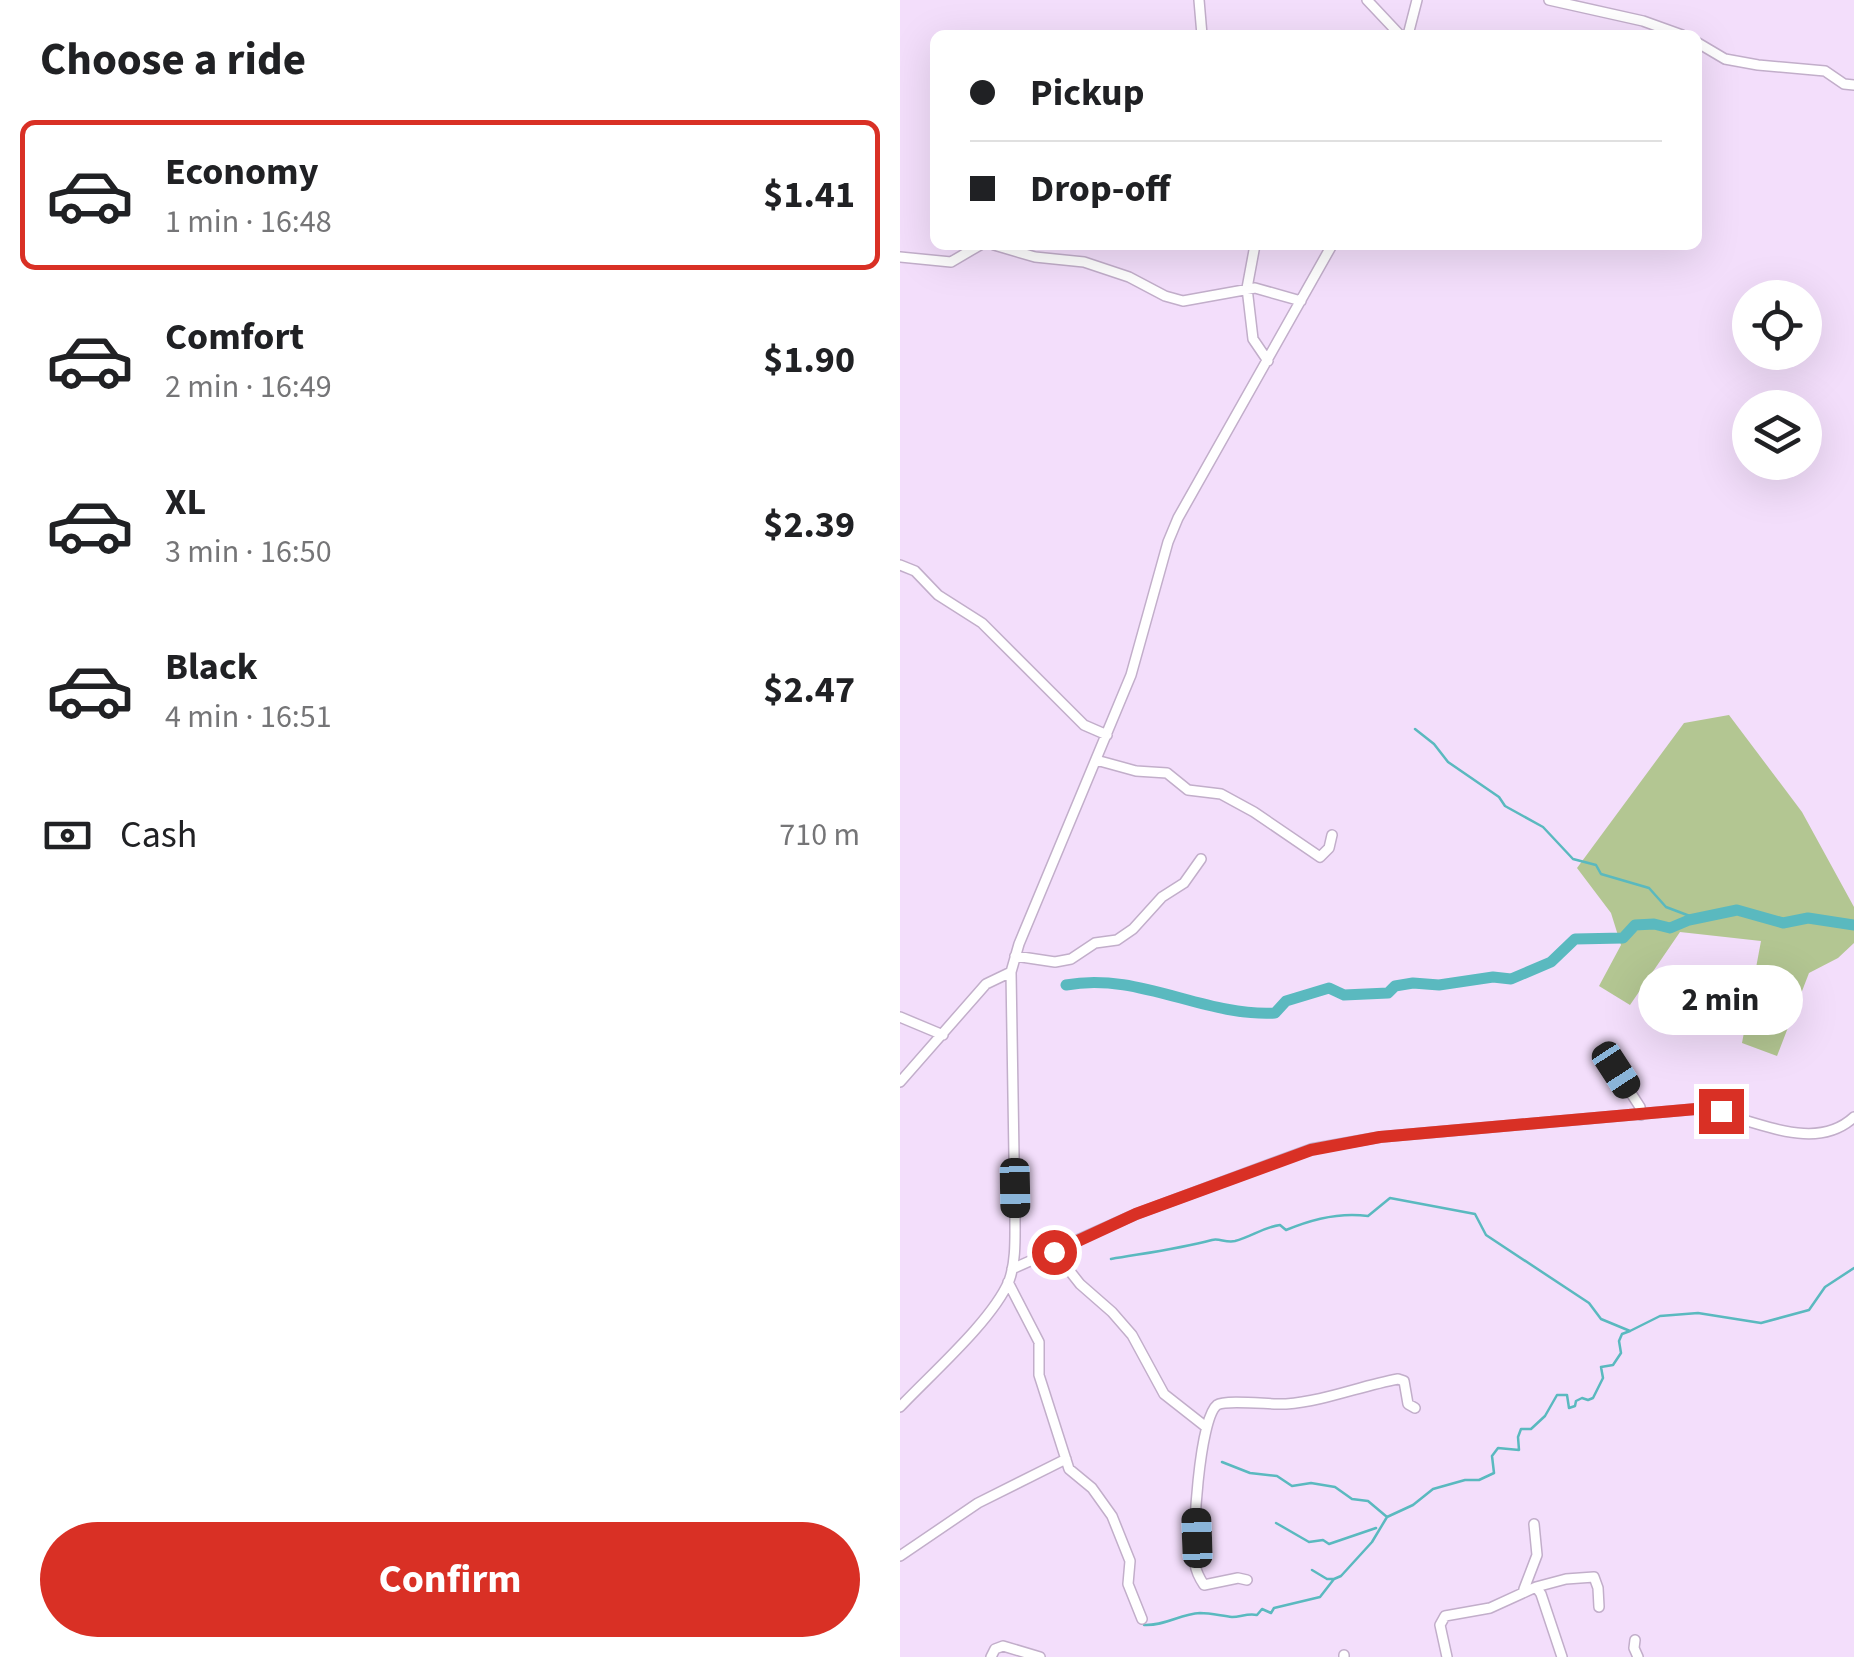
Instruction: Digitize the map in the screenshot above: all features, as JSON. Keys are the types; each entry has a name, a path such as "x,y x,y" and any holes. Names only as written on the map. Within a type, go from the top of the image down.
{"street":[{"path":"1198,0 1201,30"},
{"path":"1367,0 1395,30"},
{"path":"1409,30 1417,0"},
{"path":"1550,0 1668,30"},
{"path":"1702,45 1726,59 1758,66 1825,71 1854,86"},
{"path":"900,256 951,262 971,250"},
{"path":"1011,250 1035,257 1084,262 1184,301 1247,288 1301,301"},
{"path":"1254,250 1247,288 1253,339 1268,361"},
{"path":"900,1407 994,1308 1008,1282 1016,1218 1011,972 1015,956 1132,676 1168,542 1329,250"},
{"path":"900,565 915,571 938,595 982,622 1084,725 1107,735"},
{"path":"1096,760 1136,771 1167,774 1188,790 1220,794 1320,857 1329,848 1332,835"},
{"path":"1015,956 1055,962 1071,959 1095,943 1117,940 1133,929 1162,897 1180,888 1201,859"},
{"path":"900,1082 986,984 1011,972"},
{"path":"900,1018 943,1035"},
{"path":"1616,1070 1640,1107 1641,1116"},
{"path":"1012,1270 1136,1214 1311,1150 1380,1137 1696,1109 1721,1111 1810,1135 1842,1128 1854,1117"},
{"path":"1054,1252 1132,1335 1164,1394 1206,1427"},
{"path":"1008,1282 1039,1342 1039,1375 1066,1460 1070,1469 1104,1500 1112,1516 1130,1560 1128,1584 1142,1618"},
{"path":"1247,1580 1204,1584 1194,1562 1196,1494 1206,1427 1215,1408 1221,1404 1288,1404 1331,1398 1398,1379 1404,1381 1408,1404 1415,1408"},
{"path":"900,1556 978,1503 1066,1460"},
{"path":"1522,1591 1536,1554 1534,1524"},
{"path":"1447,1657 1440,1625 1445,1616 1499,1605 1522,1591 1566,1579 1594,1577 1599,1607"},
{"path":"1536,1588 1562,1657"},
{"path":"1635,1640 1638,1657"},
{"path":"991,1657 1003,1646 1040,1657"}],"green space":[{"path":"1729,715 1802,812 1854,907 1854,943 1838,958 1809,973 1777,1056 1742,1043 1761,941 1680,932 1630,1005 1599,986 1621,945 1611,913 1577,868 1684,723"}],"waterway":[{"path":"1415,729 1448,762 1499,797 1505,806 1543,827 1573,859 1596,865 1601,874 1649,888 1666,907 1695,918"},
{"path":"1066,985 1119,984 1222,1008 1275,1013 1286,1001 1329,988 1344,995 1388,993 1395,986 1413,983 1439,985 1493,977 1511,979 1551,962 1575,939 1623,938 1635,925 1670,928 1737,910 1783,923 1808,918 1854,925"},
{"path":"1111,1259 1215,1240 1235,1241 1268,1228 1280,1225 1286,1230 1326,1217 1368,1216 1390,1198 1475,1214 1486,1235 1589,1303 1601,1319 1630,1331 1660,1316 1698,1313 1761,1323 1809,1310 1825,1287 1854,1268"},
{"path":"1144,1625 1200,1613 1235,1617 1257,1615 1262,1609 1271,1613 1274,1608 1320,1597 1372,1542 1387,1517 1413,1505 1433,1489 1494,1473 1492,1456 1498,1448 1519,1450 1521,1429 1531,1429 1545,1416 1557,1395 1567,1395 1569,1408 1582,1398 1593,1398 1603,1378 1601,1367 1613,1365 1621,1353 1622,1334 1630,1331"},
{"path":"1222,1462 1250,1473 1277,1476 1292,1486 1311,1483 1335,1487 1352,1499 1368,1501 1387,1517"},
{"path":"1276,1523 1309,1542 1323,1540 1329,1544 1376,1528"},
{"path":"1312,1570 1333,1579"}],"route":[{"path":"1054,1252 1136,1214 1311,1150 1380,1137 1696,1109 1721,1111"}]}
